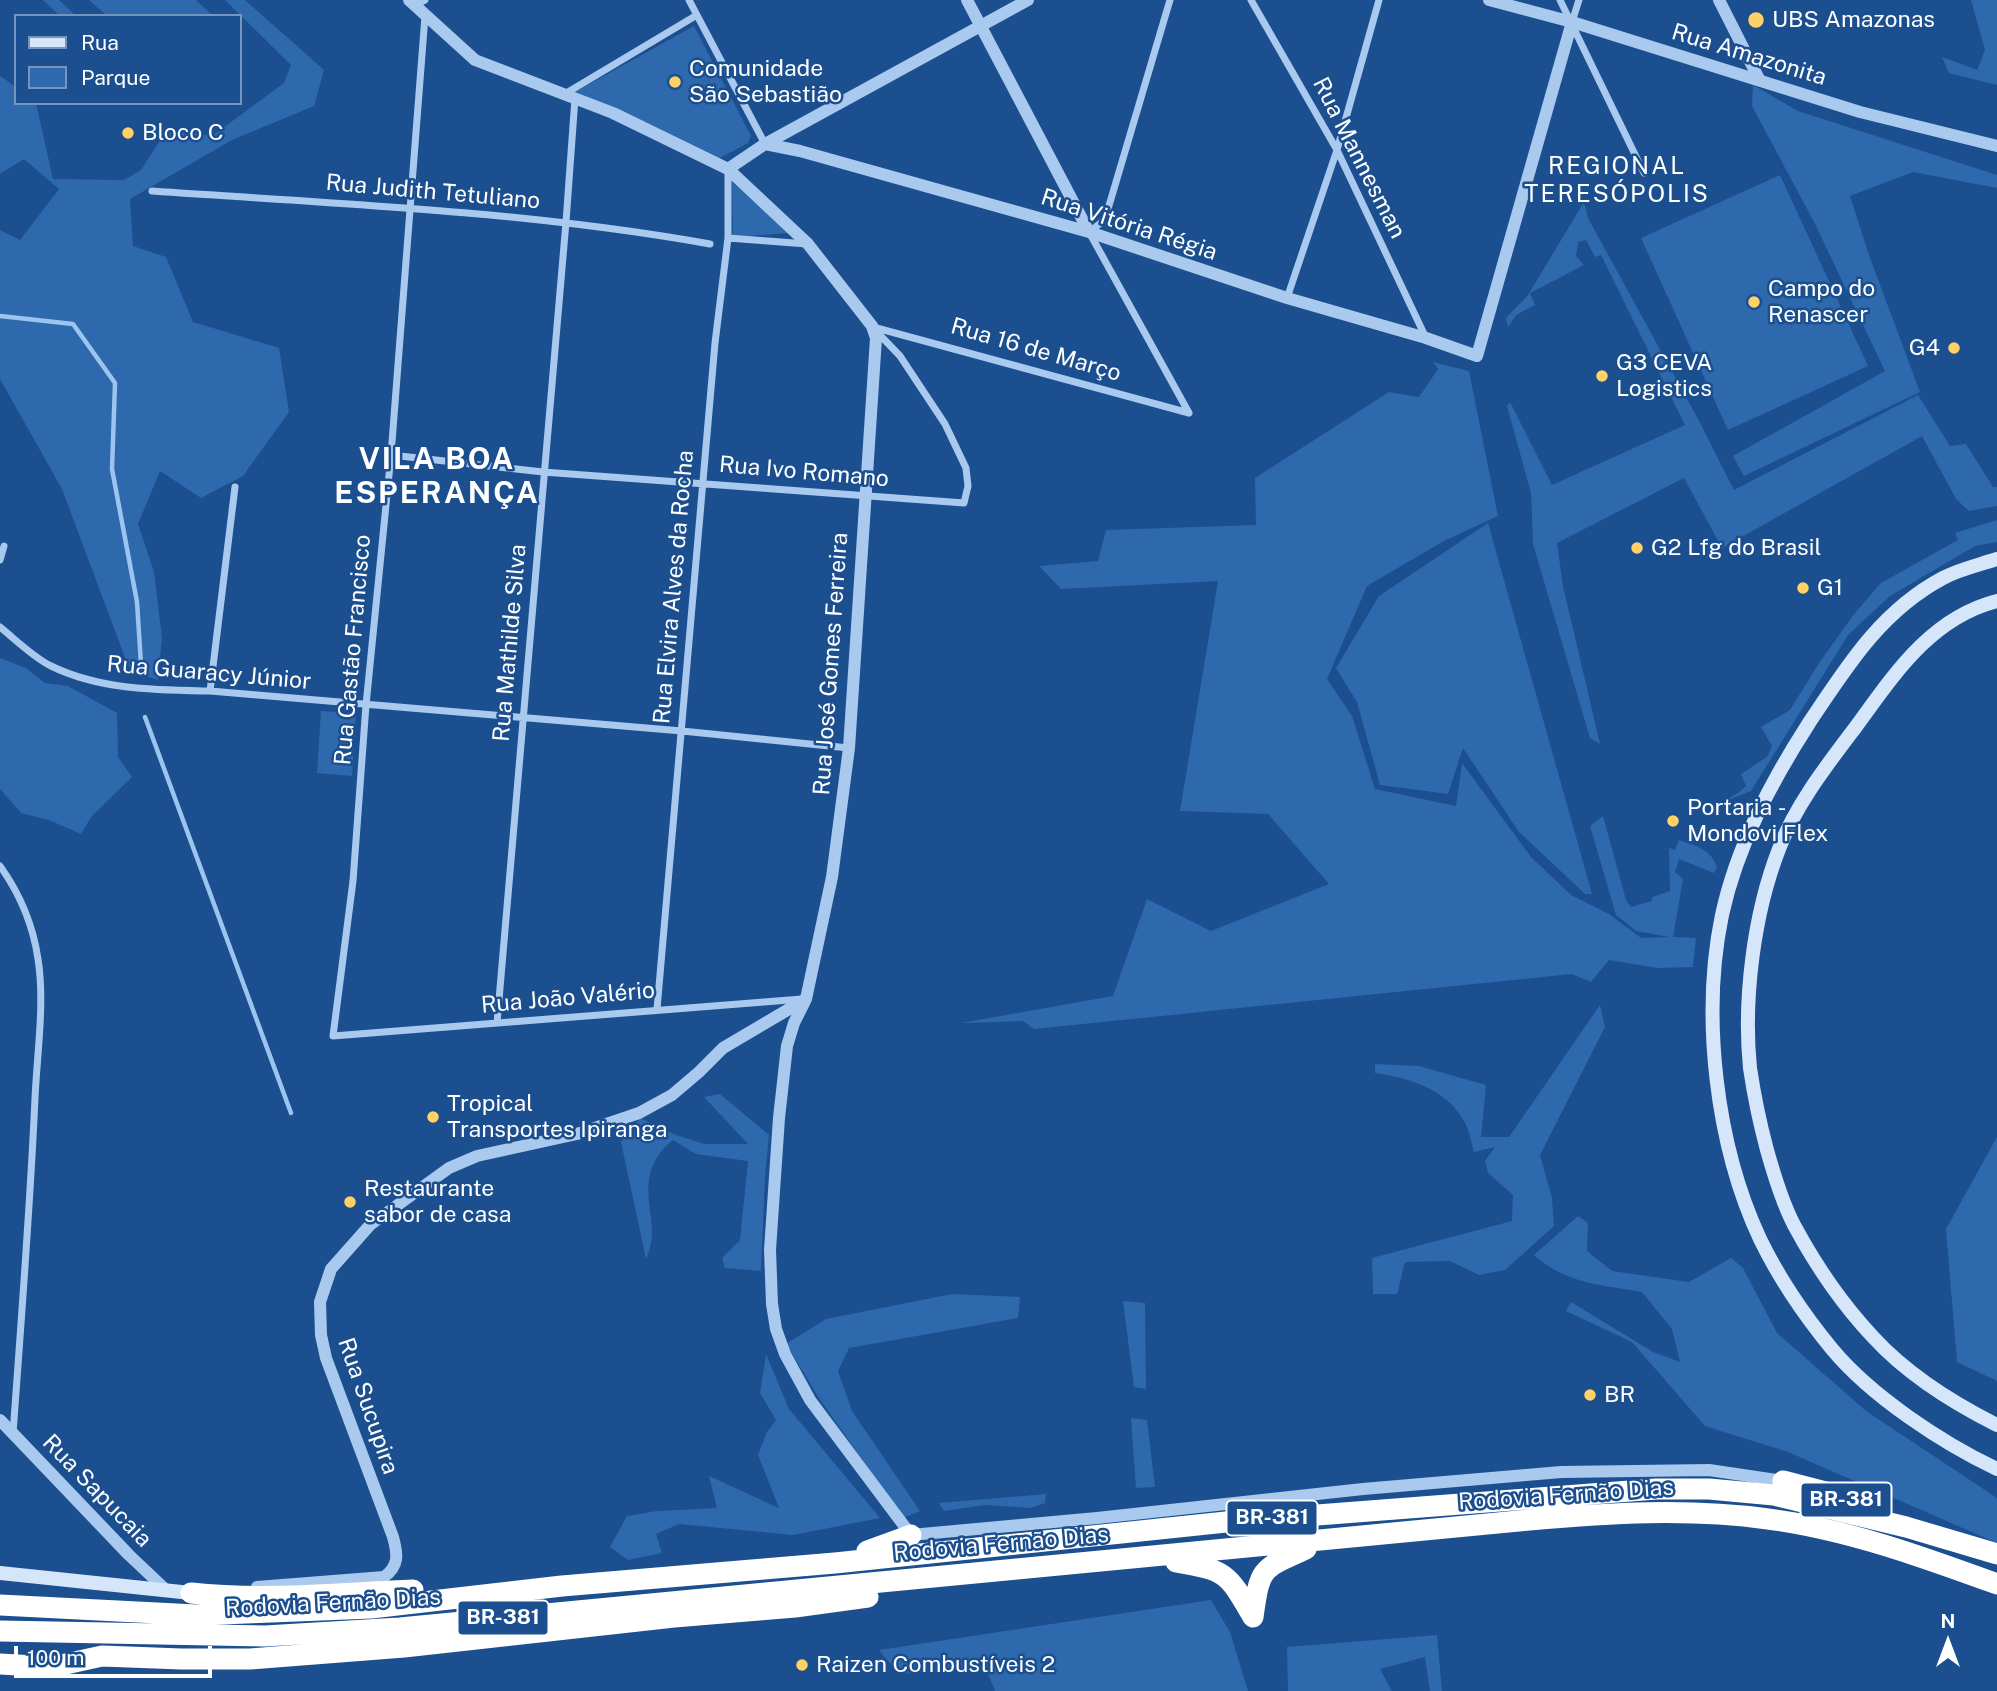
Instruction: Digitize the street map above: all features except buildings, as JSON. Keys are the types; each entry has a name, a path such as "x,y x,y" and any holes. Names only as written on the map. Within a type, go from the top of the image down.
{"highway":[{"name":"BR-381","path":"1783,1480 1833,1494 1906,1527"},
{"name":"Rodovia Fernão Dias","path":"0,1605 196,1615 371,1608 562,1586 835,1563 1226,1522 1656,1489 1709,1489 1774,1495 1906,1527 1997,1554"},
{"name":"Rodovia Fernão Dias","path":"0,1632 265,1636 400,1628 1599,1514 1708,1514 1768,1519 1847,1534 1997,1584"},
{"path":"835,1563 911,1535"},
{"name":"BR-381","path":"1149,1557 1207,1567 1223,1574 1236,1586 1253,1617 1257,1585 1263,1571 1324,1541"},
{"name":"BR-381","path":"0,1664 52,1667 102,1656 181,1660 250,1659 404,1647 694,1615 795,1607 882,1595 958,1574"},
{"name":"BR-381","path":"191,1593 273,1596 562,1586"}],"main road":[{"path":"1997,559 1945,577 1917,595 1874,632 1794,747 1756,815 1731,880 1717,948 1712,1025 1720,1101 1735,1169 1760,1237 1787,1287 1833,1351 1887,1401 1969,1456 1997,1469"},
{"path":"1997,601 1955,618 1930,636 1908,658 1840,748 1800,807 1779,847 1766,888 1755,946 1749,1002 1750,1067 1763,1133 1775,1179 1793,1224 1831,1285 1873,1338 1916,1376 1967,1410 1997,1426"},
{"name":"BR-381","path":"0,1573 191,1593"}],"street":[{"path":"689,0 765,144"},
{"path":"967,0 1089,232 1102,222 1108,209 1170,0"},
{"path":"728,169 765,144 1028,0"},
{"name":"Rua Mannesman","path":"1251,0 1336,150 1426,338"},
{"path":"1287,298 1336,150 1379,0"},
{"name":"Rua Amazonita","path":"1489,0 1572,22 1860,112 1997,146"},
{"path":"1560,0 1644,173"},
{"path":"1572,22 1579,0"},
{"path":"1719,0 1759,79"},
{"path":"416,2 425,16 475,60 613,113 728,169 808,244 872,326"},
{"path":"569,96 697,15"},
{"name":"Rua Gastão Francisco","path":"333,1036 353,881 366,705 391,455 425,16"},
{"name":"Rua Vitória Régia","path":"765,144 800,151 1089,232 1287,298 1426,338 1477,356 1572,22"},
{"name":"Rua Mathilde Silva","path":"497,1024 566,222 569,96"},
{"name":"Rua Elvira Alves da Rocha","path":"657,1009 702,482 727,239 728,169"},
{"name":"Rua Judith Tetuliano","path":"152,191 566,222 710,244"},
{"name":"Rua 16 de Março","path":"872,326 1189,413 1089,232"},
{"path":"727,239 808,244"},
{"name":"Rua Ivo Romano","path":"391,455 544,472 964,503 968,486 966,468 945,424 900,356 872,326"},
{"name":"Rua José Gomes Ferreira","path":"872,326 876,349 849,748 832,877 806,999 794,1023 787,1046 770,1250 772,1304 776,1329 785,1354 810,1400 911,1535"},
{"path":"209,691 235,487"},
{"path":"0,560 4,546"},
{"name":"Rua Guaracy Júnior","path":"0,627 49,665 89,681 162,690 209,691 682,731 849,748"},
{"path":"0,866 12,883 31,923 39,961 40,998 31,1200 13,1434"},
{"name":"Rua João Valério","path":"333,1036 806,999"},
{"name":"Rua Sucupira","path":"191,1593 384,1577 395,1567 397,1556 393,1538 326,1358 321,1335 320,1301 331,1269 370,1225 449,1168 477,1156 577,1134 639,1113 672,1095 723,1048 806,999"},
{"name":"Rua Sapucaia","path":"0,1420 166,1590"},
{"name":"Rodovia Fernão Dias","path":"911,1535 1363,1489 1561,1472 1709,1470 1783,1480"}],"green space":[{"path":"43,0 59,0 74,14 58,14"},
{"path":"89,0 196,0 211,14 105,14"},
{"path":"225,0 245,0 324,70 314,106 232,140 130,199 133,246 166,257 193,322 279,348 289,412 243,476 201,498 160,471 138,524 154,572 162,638 158,680 130,671 62,489 0,379 0,230 20,240 59,189 24,159 0,174 0,76 14,86 14,105 36,105 53,179 124,180 141,170 168,128 212,136 284,83 291,65"},
{"path":"1971,0 1997,0 1997,85 1949,73 1942,57 1977,70 1985,50"},
{"path":"694,26 751,136 748,143 718,159 575,92"},
{"path":"1753,85 1798,111 1997,175 1997,188 1913,172 1850,196 1920,392 1744,476 1733,456 1885,371 1815,224 1752,106"},
{"name":"Campo do Renascer","path":"1780,175 1868,366 1728,430 1641,238"},
{"path":"732,182 789,233 733,237"},
{"path":"1584,202 1588,218 1734,490 1918,395 1950,446 1966,444 1993,487 1997,487 1997,506 1969,511 1956,499 1922,436 1722,548 1684,478 1557,543 1563,586 1600,744 1590,738 1533,544 1531,493 1507,406 1510,402 1552,485 1685,425 1601,255 1595,257 1586,240 1578,242 1576,256 1584,265 1530,293 1535,305 1516,315 1508,327 1506,318 1528,295"},
{"path":"1433,362 1469,371 1498,516 1444,541 1367,586 1327,679 1352,716 1375,789 1456,806 1462,763 1531,857 1571,895 1609,914 1641,938 1669,937 1636,931 1616,915 1590,826 1603,816 1626,900 1631,907 1652,901 1652,897 1670,891 1669,848 1675,850 1679,840 1707,852 1717,867 1714,873 1679,859 1675,872 1683,879 1673,937 1696,938 1693,967 1657,968 1609,960 1591,982 1572,974 1034,1029 1023,1021 961,1023 1113,996 1147,899 1211,931 1329,884 1268,814 1180,811 1218,581 1061,589 1039,566 1098,561 1106,530 1256,525 1255,478 1389,392 1419,397 1438,369"},
{"path":"1997,520 1997,542 1975,546 1890,596 1848,635 1751,791 1718,804 1746,786 1741,774 1767,757 1772,746 1761,727 1790,710 1819,663 1855,613 1881,583 1958,540 1955,533"},
{"path":"1488,523 1592,894 1585,894 1519,832 1463,748 1448,794 1380,785 1357,702 1336,668 1379,596"},
{"path":"0,658 26,668 45,683 68,686 117,713 118,757 132,777 91,817 81,834 49,820 21,813 0,789"},
{"path":"321,711 356,713 352,776 317,773"},
{"path":"1600,1005 1605,1027 1540,1155 1552,1198 1554,1226 1505,1270 1479,1275 1450,1261 1405,1262 1397,1294 1373,1294 1372,1258 1512,1221 1513,1195 1488,1173 1485,1161 1495,1147 1474,1152 1466,1124 1447,1101 1414,1082 1375,1073 1375,1064 1419,1066 1486,1085 1481,1137 1509,1137"},
{"path":"720,1094 769,1135 761,1271 725,1268 722,1258 740,1240 748,1161 696,1154 673,1140 659,1155 651,1170 649,1200 652,1230 646,1259 621,1142 640,1118 676,1135 704,1144 748,1144 704,1097"},
{"path":"1997,1137 1997,1381 1957,1362 1946,1229"},
{"path":"1578,1216 1588,1223 1587,1251 1612,1271 1689,1282 1731,1258 1743,1268 1777,1333 1866,1411 1997,1498 1997,1543 1788,1452 1705,1426 1632,1342 1566,1311 1571,1302 1653,1352 1680,1362 1672,1329 1642,1292 1572,1278 1546,1265 1534,1255"},
{"path":"952,1294 1020,1297 1018,1318 849,1348 838,1371 852,1411 920,1511 903,1518 819,1398 786,1344 826,1319"},
{"path":"1123,1301 1145,1303 1146,1389 1134,1387"},
{"path":"766,1354 789,1409 880,1518 793,1535 679,1524 656,1534 662,1553 628,1560 610,1547 627,1516 657,1511 717,1508 709,1476 779,1508 758,1455 767,1432 776,1420 760,1393"},
{"path":"1131,1418 1147,1420 1155,1487 1136,1488"},
{"path":"1046,1494 1045,1503 1031,1508 985,1505 944,1511 939,1503"},
{"path":"1211,1600 1230,1632 1248,1691 995,1691 986,1669 899,1674 879,1650"},
{"path":"1437,1635 1442,1691 1430,1691 1425,1657 1380,1669 1392,1691 1288,1691 1287,1647"}],"waterway":[{"path":"0,316 73,324 115,383 112,469 137,602 141,664"},
{"path":"145,717 291,1113"}],"place":[{"name":"UBS Amazonas","path":"1756,20"},
{"name":"Comunidade São Sebastião","path":"675,82"},
{"name":"Bloco C","path":"128,133"},
{"name":"Campo do Renascer","path":"1754,302"},
{"name":"G4","path":"1954,348"},
{"name":"G3 CEVA Logistics","path":"1602,376"},
{"name":"G2 Lfg do Brasil","path":"1637,548"},
{"name":"G1","path":"1803,588"},
{"name":"Portaria - Mondovi Flex","path":"1673,821"},
{"name":"Tropical Transportes Ipiranga","path":"433,1117"},
{"name":"Restaurante sabor de casa","path":"350,1202"},
{"name":"BR","path":"1590,1395"},
{"name":"Raizen Combustíveis 2","path":"802,1665"}],"district":[{"name":"REGIONAL TERESÓPOLIS","path":"1617,181"},
{"name":"VILA BOA ESPERANÇA","path":"437,477"}]}
